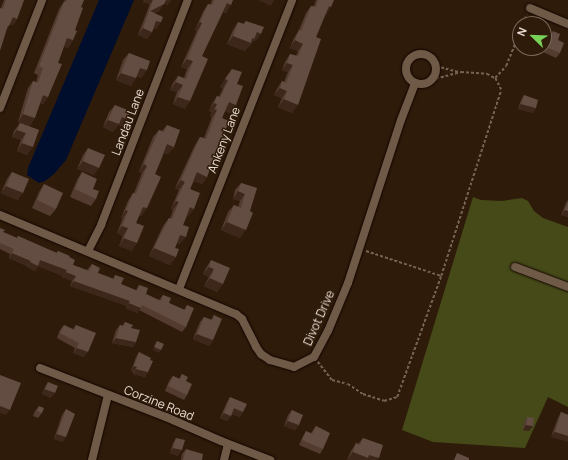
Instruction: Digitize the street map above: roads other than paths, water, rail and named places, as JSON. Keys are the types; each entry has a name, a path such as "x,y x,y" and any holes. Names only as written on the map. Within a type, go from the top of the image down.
{"street":[{"path":"0,108 42,0"},
{"name":"Landau Lane","path":"88,251 101,225 188,0"},
{"name":"Ankeny Lane","path":"179,289 292,0"},
{"path":"530,8 568,24"},
{"path":"420,54 425,54 430,57 436,66 436,71 431,80 422,84 416,83 408,76 407,66 411,58 420,54"},
{"name":"Divot Drive","path":"0,215 236,314 242,319 256,347 270,360 294,367 314,358 328,331 348,283 401,120 416,83"},
{"path":"515,267 568,286"},
{"name":"Corzine Road","path":"40,368 166,417 228,444 270,460"},
{"path":"92,460 108,395"},
{"path":"224,460 228,444"}],"water":[{"path":"99,0 134,0 66,160 54,174 45,181 39,183 27,175 28,168"}]}
